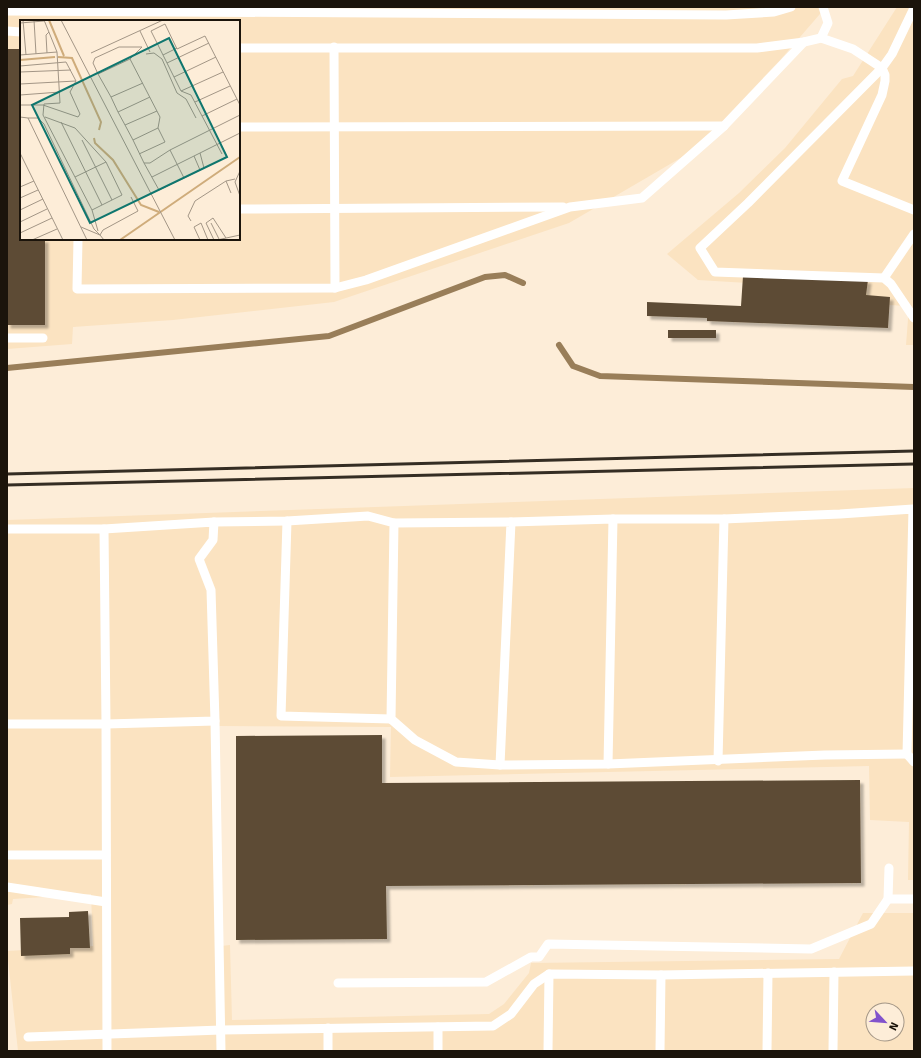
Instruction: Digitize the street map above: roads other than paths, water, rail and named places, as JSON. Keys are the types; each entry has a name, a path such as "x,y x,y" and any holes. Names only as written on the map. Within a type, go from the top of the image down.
{"lane":[{"path":"7,11 726,15 774,12 791,7"},
{"path":"821,38 828,23 823,7"},
{"path":"914,8 892,54 882,68 748,203 700,248 715,272 884,278 891,284 914,318"},
{"path":"7,31 20,32"},
{"path":"240,48 757,48 804,42 821,38 853,49 882,68 885,74 882,95 842,181 914,210"},
{"path":"240,209 570,208 642,198 724,126 804,42"},
{"path":"334,47 336,209 335,288"},
{"path":"240,127 724,126"},
{"path":"78,240 77,288 335,288 366,280 570,208"},
{"path":"884,278 914,234"},
{"path":"7,338 42,338"},
{"path":"7,529 104,529 214,522 287,521 368,516 394,523 614,519 724,519 840,514 913,508 907,754 914,762"},
{"path":"608,764 614,519"},
{"path":"718,760 724,519"},
{"path":"287,521 281,716 391,720 415,740 456,762 500,765 608,764 825,755 907,754"},
{"path":"214,522 213,540 198,559 211,590 216,721 221,1051"},
{"path":"500,765 511,522"},
{"path":"391,720 394,523"},
{"path":"104,529 107,1051"},
{"path":"7,724 106,724 216,721"},
{"path":"7,855 106,854"},
{"path":"338,983 486,982 531,957 539,957 548,944 811,950 871,924 888,899 889,868"},
{"path":"7,887 106,902"},
{"path":"888,899 914,899"},
{"path":"28,1037 221,1030 493,1026 511,1014 534,984 549,974 661,975 914,971"},
{"path":"833,1051 834,972"},
{"path":"767,1051 768,973"},
{"path":"548,1051 549,974"},
{"path":"660,1051 661,975"},
{"path":"438,1027 438,1051"},
{"path":"328,1028 328,1051"}],"waterway":[{"path":"7,368 329,336 485,277 505,275 523,283"},
{"path":"559,345 573,366 600,376 914,387"}],"railway":[{"path":"7,474 914,451"},
{"path":"7,485 914,464"}]}
